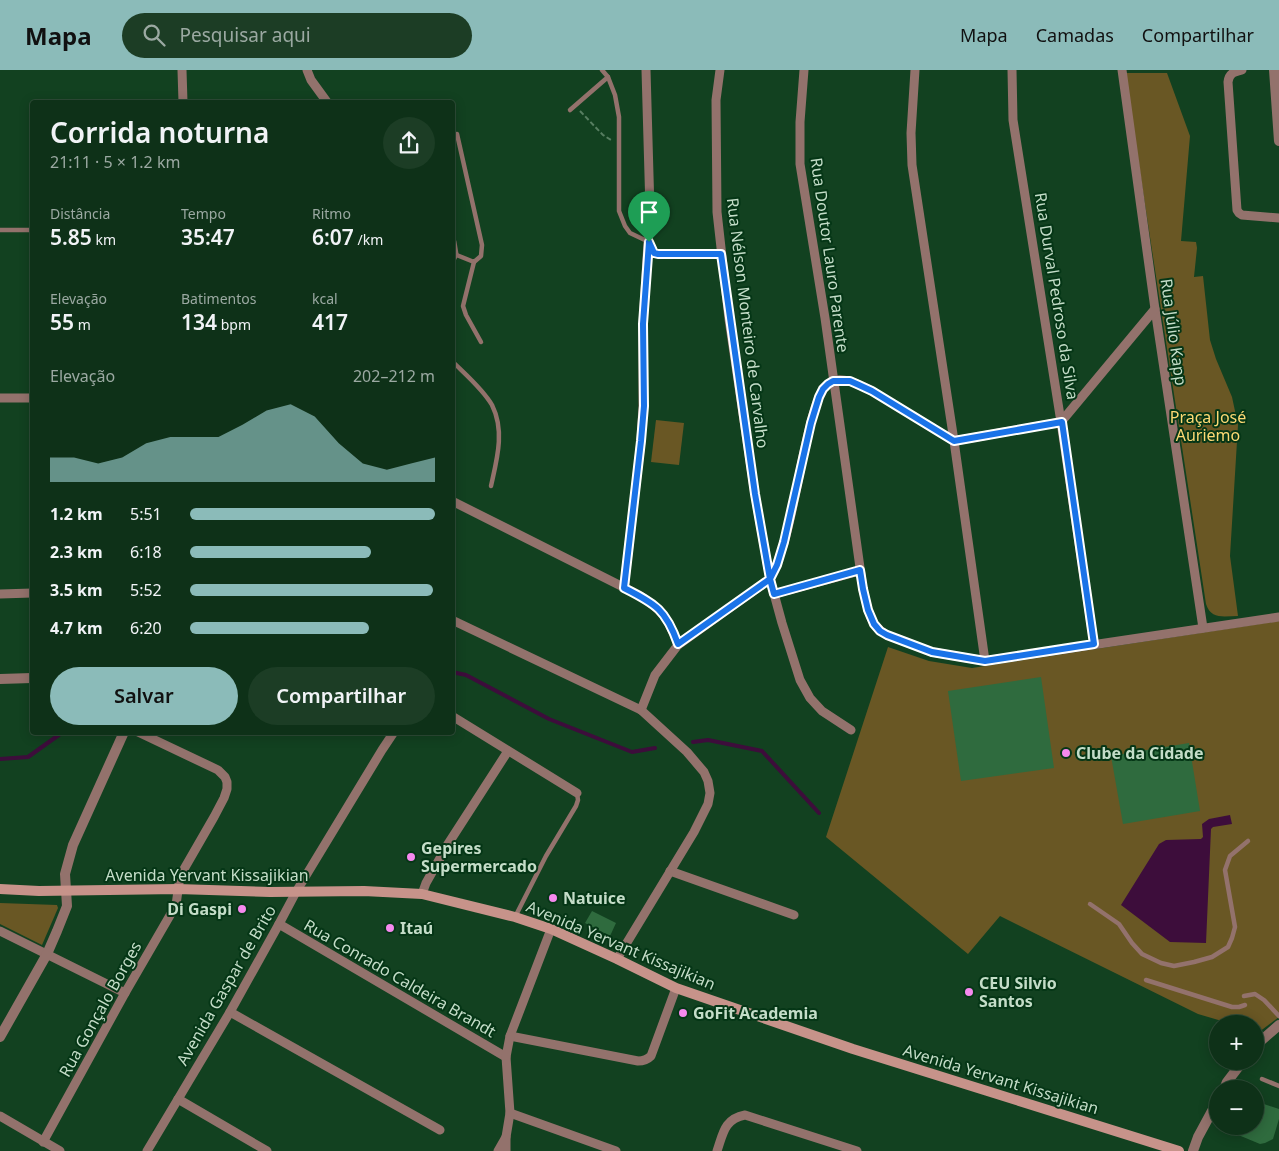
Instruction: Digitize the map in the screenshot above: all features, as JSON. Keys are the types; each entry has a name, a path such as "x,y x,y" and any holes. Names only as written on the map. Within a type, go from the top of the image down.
{"main road":[{"name":"Avenida Yervant Kissajikian","path":"0,889 39,891 178,889 296,892 318,890 422,894 515,917 551,929 676,988 853,1049 1179,1151"}],"street":[{"path":"182,70 183,100"},
{"path":"307,70 311,80 326,100"},
{"path":"624,588 644,406 643,324 650,210 646,70"},
{"name":"Rua Doutor Lauro Parente","path":"804,70 800,122 800,164 825,318 863,589 868,610 874,624 880,631 932,652 985,661 1279,617"},
{"path":"915,70 911,133 912,165 985,661"},
{"name":"Rua Durval Pedroso da Silva","path":"1012,70 1013,120 1062,422 1094,644"},
{"name":"Rua Júlio Kapp","path":"1122,70 1155,309 1203,628"},
{"path":"1242,70 1231,73 1228,77 1237,210 1242,215 1279,218"},
{"path":"1274,70 1279,141"},
{"name":"Rua Nélson Monteiro de Carvalho","path":"718,71 716,100 717,212 721,254 755,494 770,579 800,680 810,698 822,711 851,730"},
{"path":"641,710 655,675 678,644 770,579 777,565 784,542 808,434 819,397 823,389 833,381 850,381 872,391 954,441 1062,422 1155,309"},
{"path":"0,398 30,398"},
{"path":"455,503 656,606 665,616 678,644"},
{"path":"774,594 860,570"},
{"path":"0,594 30,593"},
{"path":"455,621 641,710 688,752 704,772 710,793 708,804 694,832 617,959"},
{"path":"0,679 30,678"},
{"path":"455,718 577,793"},
{"path":"0,1037 47,954 57,931 66,906 65,874 73,845 123,735"},
{"name":"Rua Gonçalo Borges","path":"43,1142 176,905 180,876 224,798 227,789 225,777 218,770 144,735"},
{"name":"Avenida Gaspar de Brito","path":"147,1151 230,1012 296,892 392,735"},
{"path":"422,894 426,883 448,844 508,751"},
{"path":"670,871 794,915"},
{"name":"Rua Conrado Caldeira Brandt","path":"279,924 506,1057"},
{"path":"506,1151 506,1136 510,1113 506,1057 510,1036 551,929"},
{"path":"0,931 125,993"},
{"path":"510,1036 644,1061 651,1056 676,988"},
{"path":"230,1012 440,1130"},
{"path":"1264,1038 1279,1025"},
{"path":"1229,1080 1236,1070"},
{"path":"178,1099 267,1151"},
{"path":"510,1113 616,1151"},
{"path":"717,1151 730,1120 745,1115 857,1151"},
{"path":"0,1116 60,1151"},
{"path":"1193,1151 1209,1117"},
{"path":"498,1151 506,1136"}],"lane":[{"path":"602,70 608,77 615,95 619,117 620,211 630,233 649,242"},
{"path":"573,108 608,77"},
{"path":"457,134 482,245 481,256 474,262 464,306 466,315 481,342"},
{"path":"0,230 30,230"},
{"path":"455,257 474,262"},
{"path":"455,364 480,389 491,404 496,418 499,429 498,454 491,486"},
{"path":"515,917 546,856 576,806 578,800 577,793"},
{"path":"1090,904 1119,924 1142,954 1161,963 1174,966 1212,956 1228,947 1232,938 1235,927 1225,870 1230,856 1248,840"},
{"path":"1146,980 1232,1007 1245,1005"},
{"path":"1244,996 1255,994 1264,1000 1279,1016"},
{"path":"1262,1079 1279,1086"}],"path":[{"path":"573,108 603,135 619,146"},
{"path":"649,242 654,253 658,254 721,254"}],"green space":[{"name":"Praça José Auriemo","path":"1125,73 1167,73 1190,136 1181,241 1196,242 1194,277 1203,276 1210,340 1232,397 1238,425 1230,556 1238,616 1215,615 1211,613 1206,604"},
{"path":"656,420 684,423 679,465 651,462"},
{"name":"Clube da Cidade","path":"1279,621 1279,1017 1264,1028 1264,1015 1209,1015 1209,1017 1198,1014 1000,916 968,954 826,837 888,647 929,661 972,668"},
{"path":"0,903 57,905 58,908 42,945 0,924"}],"shaded area":[{"path":"1230,815 1232,824 1211,829 1206,943 1170,942 1121,905 1159,844 1166,840 1201,839 1203,837 1202,824 1209,819"}],"building":[{"path":"1041,677 1054,768 961,781 948,691"},
{"path":"1189,743 1200,811 1123,824 1111,756"},
{"path":"592,911 616,923 610,936 585,923"},
{"path":"1264,1104 1279,1109 1279,1119 1273,1139 1260,1144 1238,1135 1264,1135"}],"waterway":[{"path":"455,673 466,675 549,719 632,752 655,748"},
{"path":"0,759 28,757 59,735"},
{"path":"693,742 708,740 762,751 819,813"}],"place":[{"name":"Clube da Cidade","path":"1066,753"},
{"name":"Gepires Supermercado","path":"411,857"},
{"name":"Natuice","path":"553,898"},
{"name":"Di Gaspi","path":"242,909"},
{"name":"Itaú","path":"390,928"},
{"name":"CEU Silvio Santos","path":"969,992"},
{"name":"GoFit Academia","path":"683,1013"}],"route":[{"path":"649,242 643,324 644,406 624,588 656,606 665,616 678,644 770,579 777,565 784,542 808,434 819,397 823,389 833,381 850,381 872,391 954,441 1062,422 1094,644 985,661 932,652 880,631 874,624 868,610 860,570 774,594 770,579 755,494 721,254 658,254 654,253 649,242"}]}
